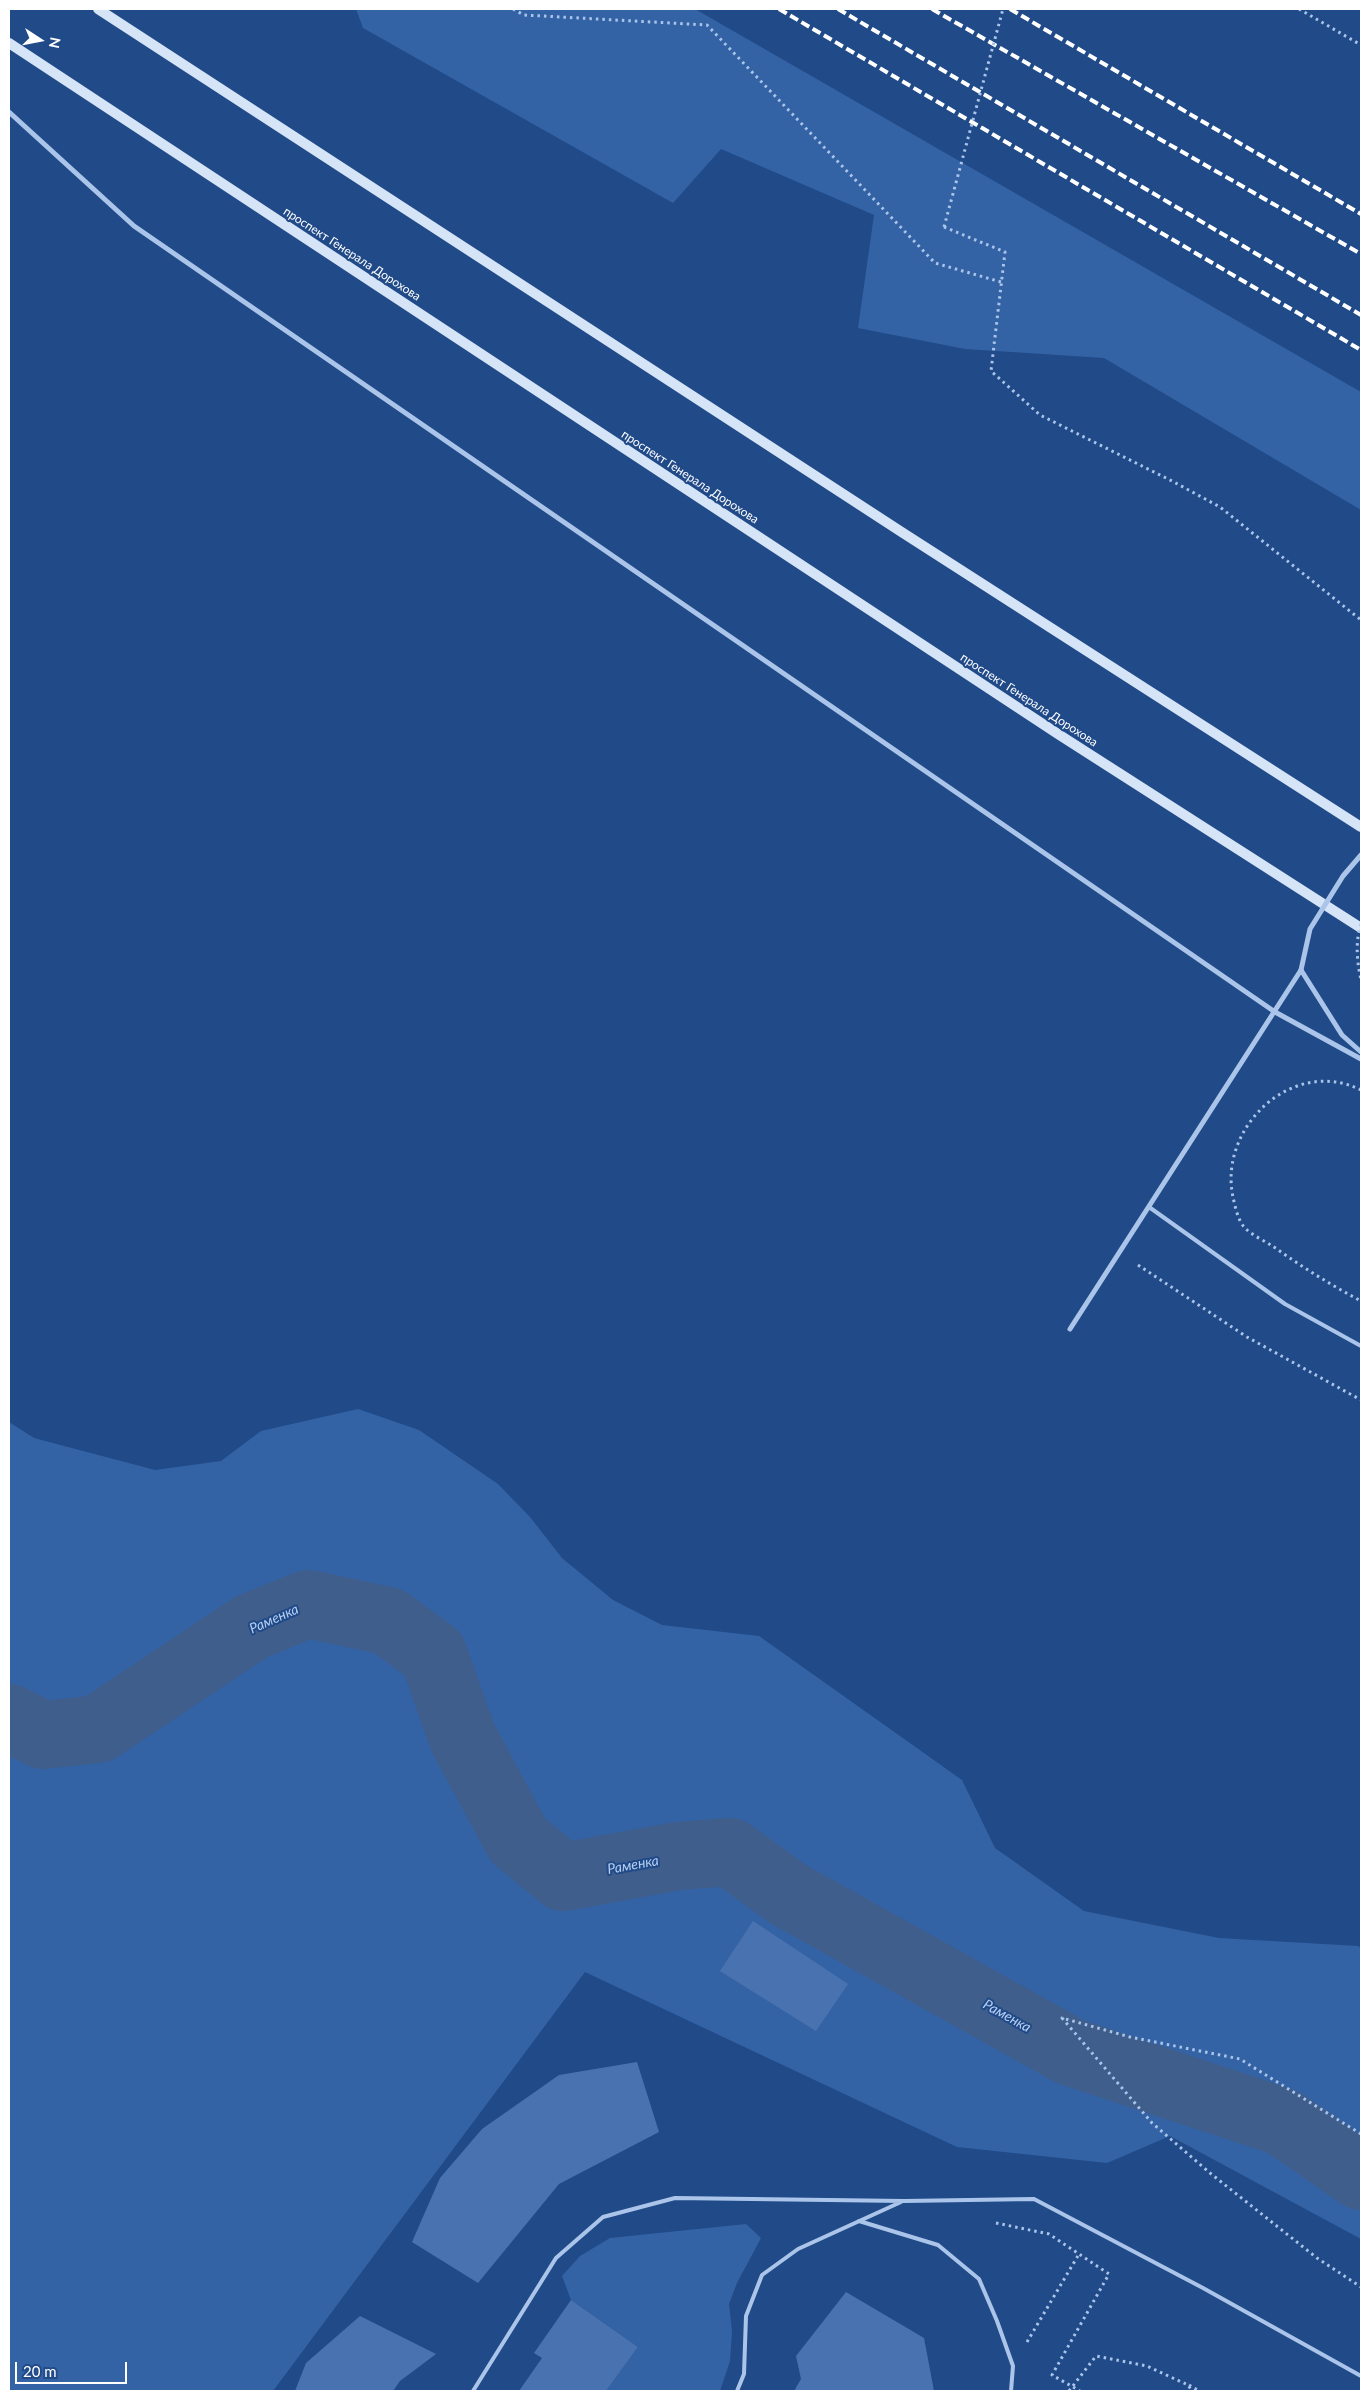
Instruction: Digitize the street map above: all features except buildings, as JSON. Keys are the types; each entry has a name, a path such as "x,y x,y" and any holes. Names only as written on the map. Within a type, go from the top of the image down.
{"main road":[{"path":"98,9 1361,827"},
{"name":"проспект Генерала Дорохова","path":"9,43 1058,734 1361,926"}],"street":[{"path":"9,112 134,226 1275,1012 1361,1058"},
{"path":"1070,1329 1302,970 1310,929 1343,876 1361,855"},
{"path":"1302,970 1342,1035 1361,1052"}],"lane":[{"path":"1149,1207 1285,1304 1361,1346"},
{"path":"473,2391 556,2258 603,2217 675,2198 904,2201 1034,2199 1203,2288 1361,2376"},
{"path":"737,2391 744,2374 746,2316 762,2276 798,2248 904,2201"},
{"path":"859,2221 938,2245 978,2279 997,2322 1013,2366 1011,2391"}],"path":[{"path":"513,9 524,15 706,25 935,263 1002,282"},
{"path":"1003,9 944,227 1005,252 991,371 1040,416 1172,481 1220,508 1361,620"},
{"path":"1299,9 1361,46"},
{"path":"1361,926 1357,962 1361,980"},
{"path":"1361,1090 1334,1081 1313,1082 1293,1087 1275,1096 1255,1115 1236,1145 1231,1166 1231,1187 1235,1208 1244,1228 1321,1279 1361,1302"},
{"path":"1119,1253 1247,1337 1361,1400"},
{"path":"1361,2134 1240,2058 1130,2037 1062,2018 1152,2123 1210,2173 1317,2258 1361,2287"},
{"path":"993,2223 1049,2234 1109,2274 1052,2376 1070,2389 1080,2391"},
{"path":"1013,2366 1079,2254"},
{"path":"1070,2389 1096,2356 1146,2366 1199,2391"},
{"path":"1188,2385 1192,2391"}],"shaded area":[{"path":"356,9 695,9 1361,392 1361,510 1104,358 965,349 858,328 874,215 721,149 673,203 363,28"},
{"path":"358,1409 419,1430 498,1484 530,1517 562,1558 613,1600 662,1625 759,1636 962,1780 995,1848 1084,1911 1219,1938 1358,1946 1361,1948 1361,2239 1170,2136 1107,2163 957,2147 585,1972 273,2391 9,2391 9,1422 34,1438 155,1470 221,1461 261,1431"},
{"path":"746,2224 761,2238 737,2283 729,2304 732,2331 730,2361 720,2391 606,2391 638,2347 571,2300 562,2276 580,2256 610,2238"}],"waterway":[{"name":"Раменка","path":"9,1718 43,1735 98,1729 251,1627 308,1604 388,1621 433,1654 463,1738 518,1840 563,1877 678,1856 730,1852 788,1894 1071,2052 1283,2122 1361,2176"}],"railway":[{"path":"779,9 1361,350"},
{"path":"838,9 1361,315"},
{"path":"932,9 1361,254"},
{"path":"1010,9 1361,214"}]}
